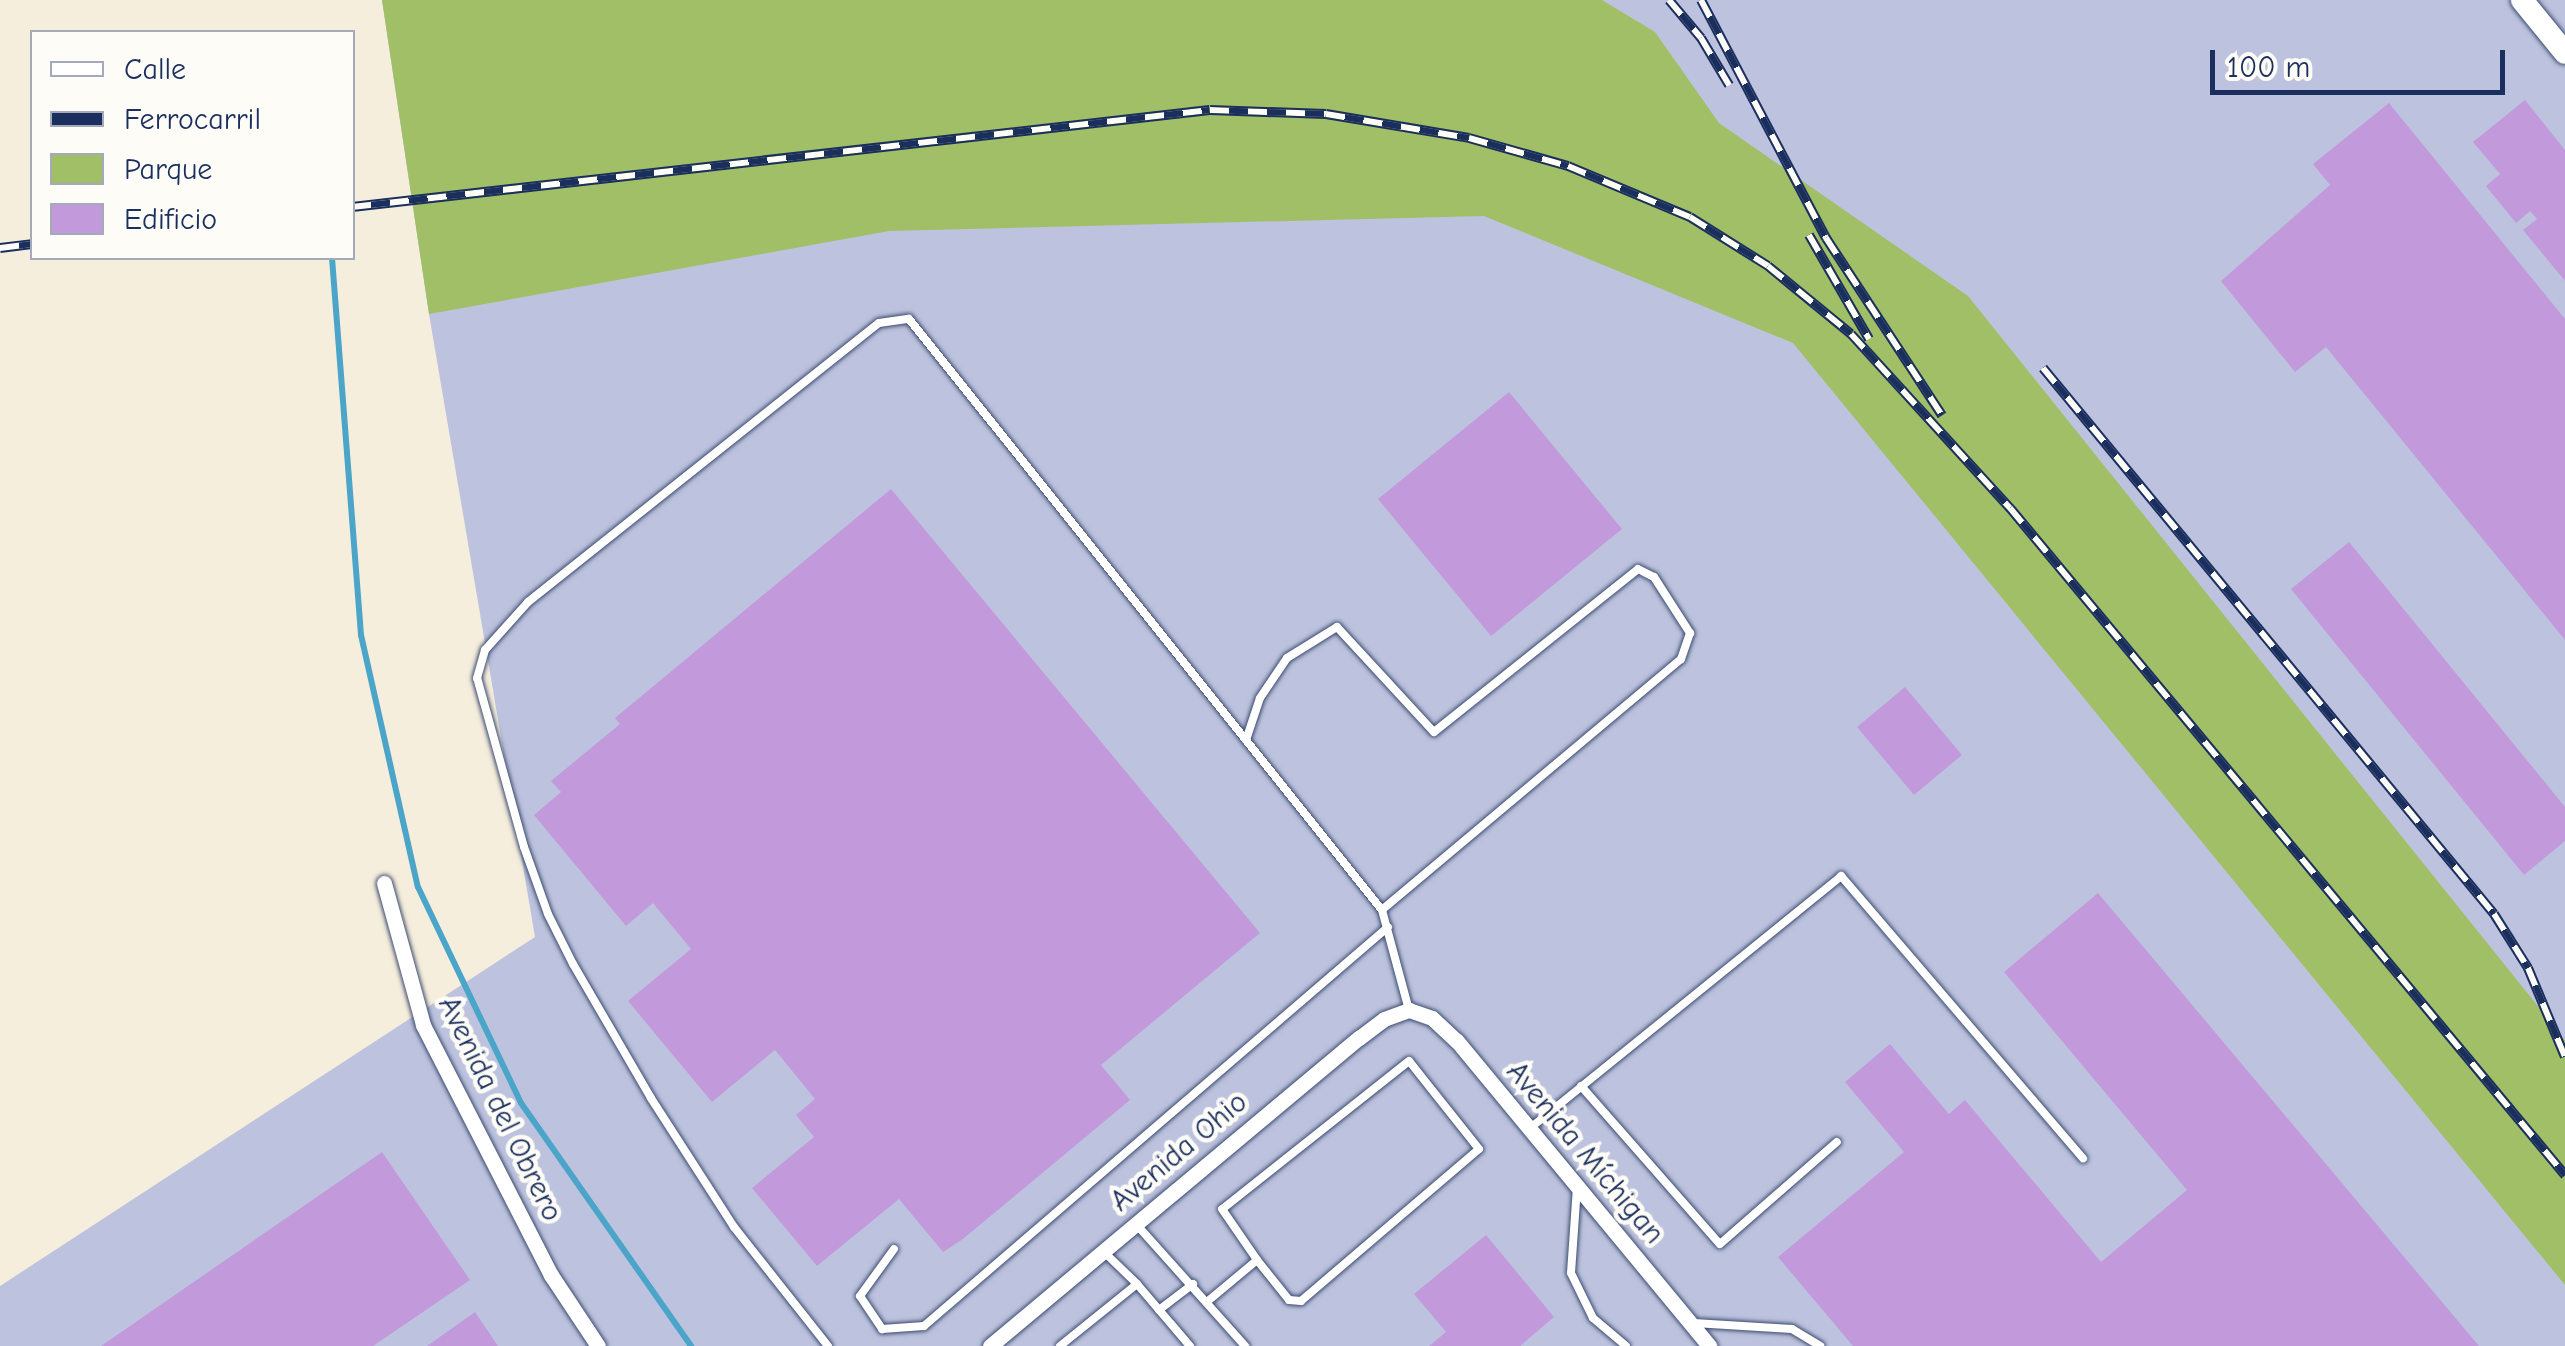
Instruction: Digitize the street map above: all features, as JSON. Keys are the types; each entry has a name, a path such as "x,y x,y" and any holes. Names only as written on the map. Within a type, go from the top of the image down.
{"street":[{"path":"2522,0 2565,53"},
{"name":"Avenida del Obrero","path":"384,883 423,1024 551,1275 598,1346"},
{"name":"Avenida Míchigan","path":"1409,1010 1444,1027 1709,1346"},
{"name":"Avenida Ohio","path":"990,1346 1359,1038 1384,1019 1409,1010"}],"lane":[{"path":"828,1346 734,1227 614,1037 548,914 499,767 477,678 484,650 528,602 879,323 910,319 1382,910 1409,1010"},
{"path":"1246,740 1260,698 1287,658 1336,627 1434,732 1638,569 1654,576 1690,633 1681,658 1382,910"},
{"path":"1528,1129 1841,876 2082,1158"},
{"path":"894,1249 860,1296 882,1329 924,1326 1388,927"},
{"path":"1409,1061 1479,1149 1301,1301 1288,1300 1258,1260 1222,1209 1409,1061"},
{"path":"1582,1086 1720,1244 1837,1142"},
{"path":"1577,1187 1571,1273 1593,1318 1626,1346"},
{"path":"1136,1224 1194,1284 1245,1346"},
{"path":"1103,1251 1190,1346"},
{"path":"1208,1301 1258,1260"},
{"path":"1066,1344 1137,1284"},
{"path":"1159,1310 1194,1284"},
{"path":"1690,1323 1792,1329 1820,1346"}],"shaded area":[{"path":"382,0 2565,0 2565,1346 0,1346 0,1286 535,937 429,314"}],"green space":[{"path":"382,0 1602,0 1655,32 1719,123 1968,296 2565,1040 2565,1285 1793,343 1484,216 889,231 429,314"}],"building":[{"path":"2525,100 2565,150 2565,281 2523,230 2537,219 2530,211 2516,223 2486,186 2500,174 2473,142"},
{"path":"2389,103 2565,319 2565,640 2326,347 2295,372 2221,281 2330,185 2313,164"},
{"path":"1509,392 1622,529 1491,636 1378,499"},
{"path":"891,489 1260,933 1101,1065 1130,1100 963,1239 943,1252 899,1199 817,1266 752,1188 814,1137 796,1115 815,1099 775,1050 712,1102 628,1001 691,949 653,903 626,926 534,815 561,792 551,781 620,724 615,718"},
{"path":"2349,542 2565,807 2565,841 2524,875 2291,589"},
{"path":"1905,687 1962,755 1914,795 1857,727"},
{"path":"2098,893 2479,1346 1853,1346 1778,1257 1904,1152 1845,1082 1890,1044 1949,1114 1965,1100 2101,1262 2187,1190 2004,972"},
{"path":"382,1152 470,1280 373,1346 101,1346"},
{"path":"1486,1235 1554,1317 1520,1346 1429,1346 1446,1332 1414,1294"},
{"path":"475,1312 498,1346 427,1346"}],"waterway":[{"path":"332,260 361,635 418,887 521,1103 691,1346"}],"railway":[{"path":"1669,0 1701,38 1729,85"},
{"path":"1701,0 1826,238 1942,415"},
{"path":"355,207 1210,110 1326,114 1469,138 1568,166 1690,217 1768,266 1851,334 2010,508 2565,1175"},
{"path":"1809,235 1869,339"},
{"path":"0,248 30,244"},
{"path":"2043,368 2494,914 2528,968 2565,1057"}]}
